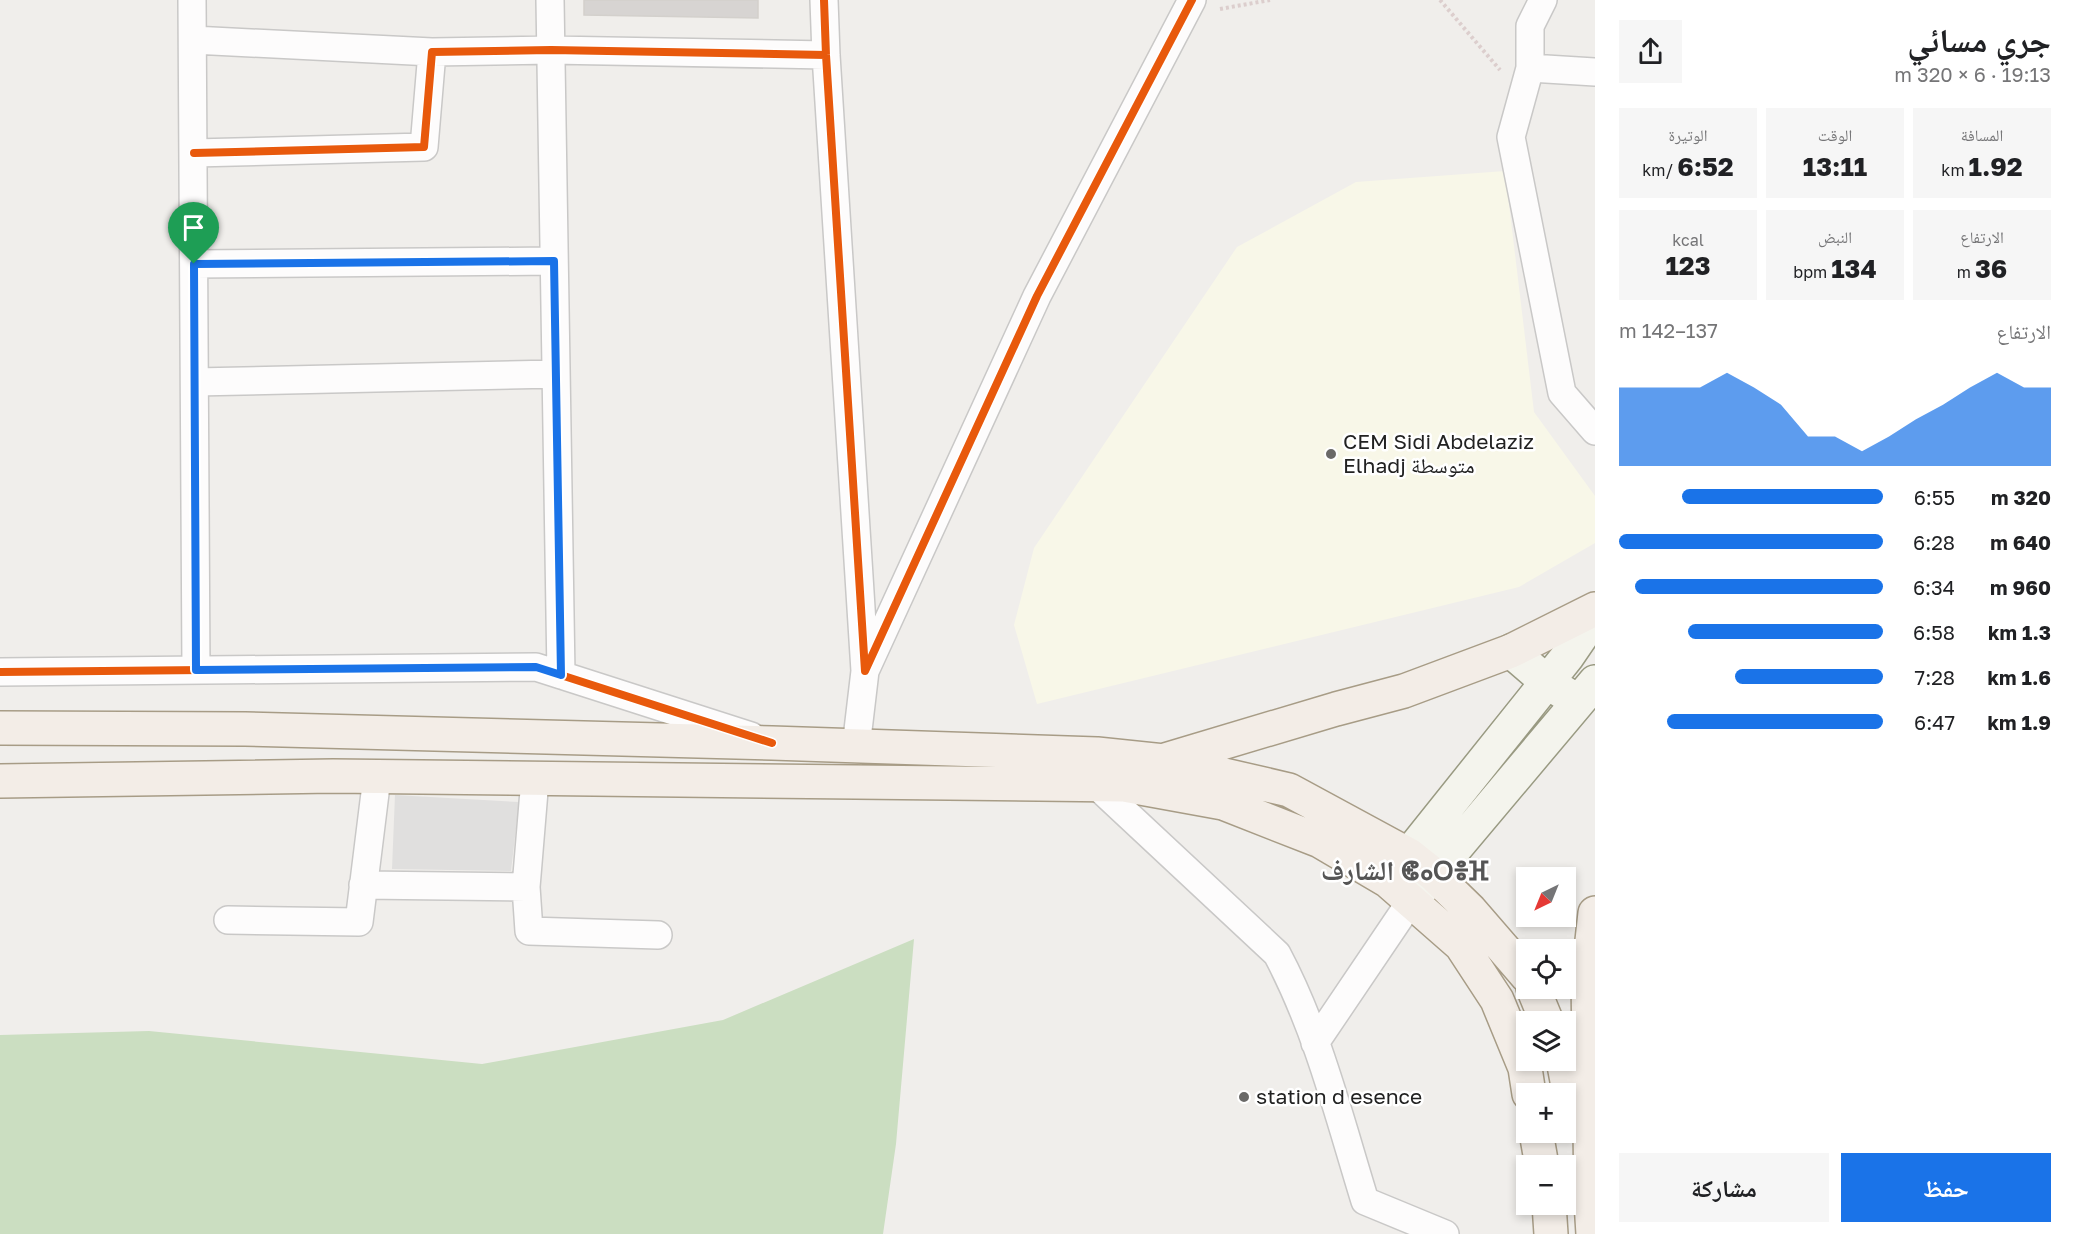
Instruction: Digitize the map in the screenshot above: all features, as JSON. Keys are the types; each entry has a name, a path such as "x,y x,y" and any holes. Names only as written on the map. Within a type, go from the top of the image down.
{"main road":[{"path":"1164,760 1336,708 1404,691 1511,651 1595,609"},
{"path":"0,728 245,729 772,743 1018,750 1164,760 1289,790 1421,864 1470,910 1516,963"},
{"path":"0,781 377,777 1124,785 1223,803 1320,842 1400,891 1461,945 1497,1000 1525,1068 1527,1083"},
{"path":"1593,1234 1588,977 1594,926"},
{"path":"1565,1071 1591,1202"},
{"path":"1550,1215 1551,1234"}],"street":[{"path":"192,0 196,670"},
{"path":"550,0 561,675"},
{"path":"824,0 865,671 856,747"},
{"path":"1543,0 1530,26 1530,68 1511,137 1562,393 1595,431"},
{"path":"865,671 1037,296 1188,8"},
{"path":"193,40 432,52 551,50 826,55"},
{"path":"194,153 424,147 432,52"},
{"path":"1530,68 1595,72"},
{"path":"194,264 554,261"},
{"path":"195,382 556,374"},
{"path":"1315,1043 1400,891 1595,616"},
{"path":"1421,864 1589,699 1547,682 1511,651"},
{"path":"0,672 536,667 772,743"},
{"path":"228,920 358,922 377,777"},
{"path":"536,779 526,887 529,931 658,935"},
{"path":"1096,785 1277,954 1295,989 1315,1043 1365,1201 1445,1234"},
{"path":"363,885 526,887"}],"path":[{"path":"1188,8 1270,0"},
{"path":"1440,0 1522,95"}],"shaded area":[{"name":"CEM Sidi Abdelaziz Elhadj متوسطة","path":"1505,171 1534,412 1595,496 1595,543 1519,587 1037,704 1014,625 1034,548 1237,247 1356,182"},
{"path":"395,795 519,802 511,871 392,869"}],"green space":[{"path":"914,939 896,1144 883,1234 0,1234 0,1035 149,1031 482,1064 723,1020"}],"building":[{"path":"584,0 758,0 758,18 584,15"}],"cycle path":[{"path":"824,0 865,671 1037,296 1192,0"},
{"path":"194,153 424,147 432,52 551,50 826,55"},
{"path":"0,672 536,667 772,743"}],"place":[{"name":"CEM Sidi Abdelaziz Elhadj متوسطة","path":"1331,454"},
{"name":"station d esence","path":"1244,1097"}],"district":[{"name":"الشارف ⵞⴰⵔⴻⴼ","path":"1405,871"}],"route":[{"path":"554,261 561,675 536,667 196,670 194,264 554,261"}]}
